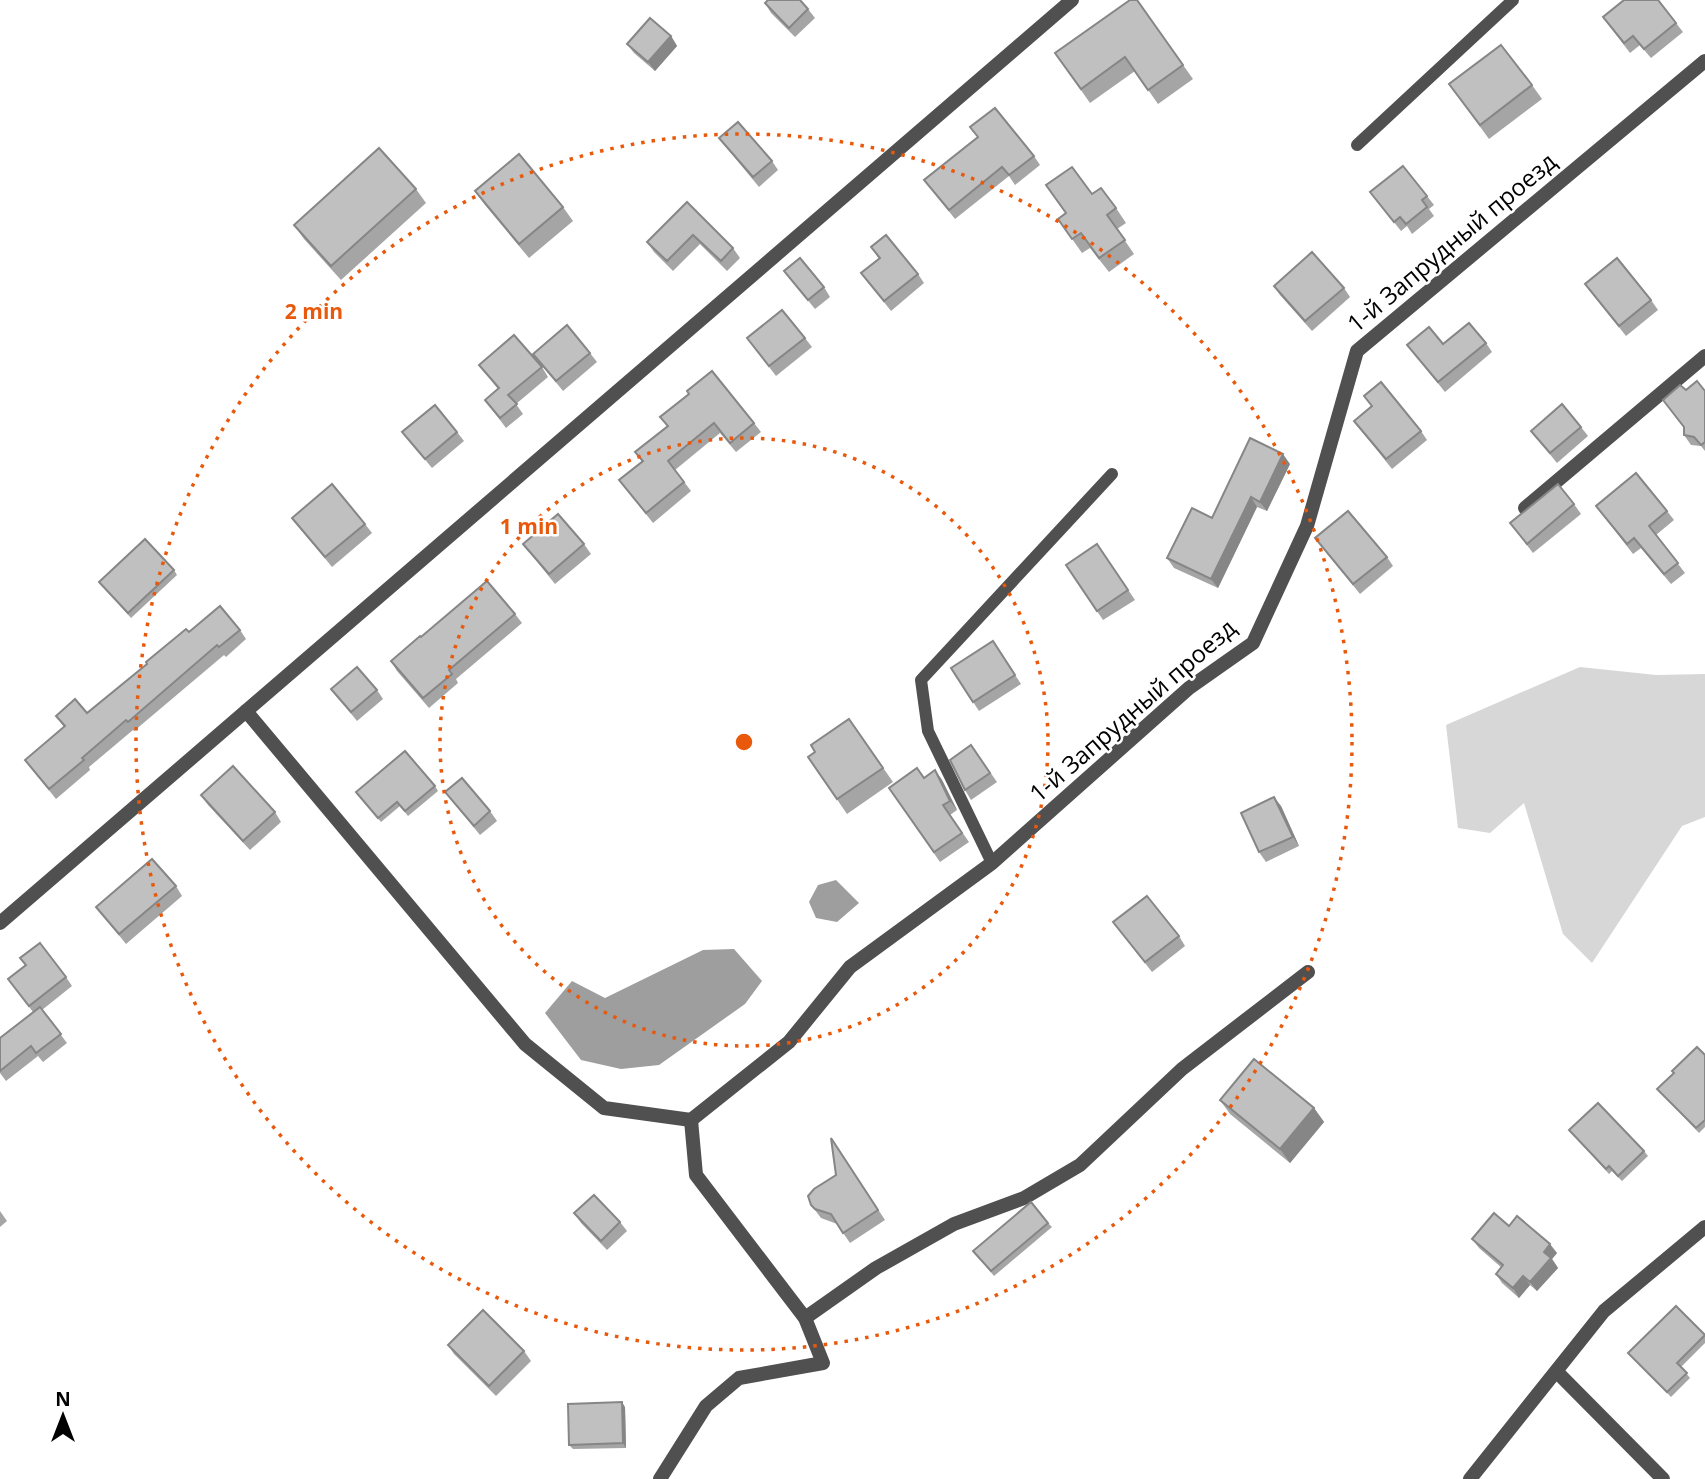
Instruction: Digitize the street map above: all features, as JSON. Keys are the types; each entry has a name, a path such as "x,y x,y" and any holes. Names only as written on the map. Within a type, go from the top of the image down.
{"street":[{"path":"0,923 1072,0"},
{"name":"1-й Запрудный проезд","path":"691,1120 789,1042 850,967 992,863 1189,688 1253,643 1307,526 1357,351 1705,61"},
{"path":"1525,508 1705,356"},
{"path":"246,711 525,1044 604,1108 691,1120 696,1175 805,1318 823,1363 739,1378 706,1406 660,1479"},
{"path":"805,1318 876,1268 954,1224 1024,1198 1080,1165 1182,1069 1308,972"},
{"path":"1470,1479 1604,1311 1705,1227"},
{"path":"1557,1372 1663,1479"}],"lane":[{"path":"1357,145 1513,0"},
{"path":"992,863 928,731 921,680 1112,474"}],"shaded area":[{"path":"1580,667 1656,675 1705,674 1705,817 1682,826 1592,963 1563,934 1524,803 1490,833 1458,828 1446,725"},
{"path":"836,880 859,903 837,922 816,918 809,902 818,885"},
{"path":"734,949 762,981 745,1004 659,1065 621,1069 581,1060 545,1013 572,981 605,998 703,950"}],"building":[{"path":"768,0 800,0 808,9 789,28 765,3"},
{"path":"1130,0 1137,0 1183,65 1148,90 1125,57 1081,89 1055,53"},
{"path":"1624,0 1658,0 1676,23 1644,49 1633,36 1624,43 1603,17"},
{"path":"650,18 671,36 648,62 627,44"},
{"path":"1501,45 1532,85 1480,125 1449,84"},
{"path":"995,108 1034,156 1009,175 1002,167 949,210 924,180 978,137 970,127"},
{"path":"738,122 772,161 753,177 719,138"},
{"path":"379,148 416,189 331,266 294,225"},
{"path":"519,154 563,207 519,244 475,191"},
{"path":"1403,166 1427,196 1422,200 1427,207 1406,224 1400,217 1394,222 1370,192"},
{"path":"1072,167 1092,194 1101,188 1116,208 1107,215 1125,240 1099,258 1081,233 1072,239 1058,219 1066,213 1046,185"},
{"path":"687,202 733,248 721,261 693,235 667,261 647,242"},
{"path":"886,235 918,274 884,301 861,273 880,258 871,247"},
{"path":"1312,252 1344,288 1305,321 1274,286"},
{"path":"800,258 824,287 808,300 784,271"},
{"path":"1617,258 1651,300 1619,326 1585,284"},
{"path":"782,310 805,338 769,366 747,338"},
{"path":"1469,323 1486,343 1438,382 1407,345 1429,327 1443,344"},
{"path":"567,325 590,353 556,381 533,354"},
{"path":"514,335 542,367 508,395 517,404 500,418 485,400 499,388 479,365"},
{"path":"712,371 754,423 730,443 714,423 668,461 684,482 646,513 619,480 643,461 635,452 668,426 660,417"},
{"path":"1697,381 1705,391 1705,442 1701,445 1694,437 1684,435 1684,427 1663,400 1680,385 1686,390"},
{"path":"1381,382 1421,431 1386,459 1354,421 1372,406 1364,396"},
{"path":"1562,404 1581,427 1550,453 1531,431"},
{"path":"435,405 457,432 425,459 402,432"},
{"path":"1250,438 1283,454 1260,502 1251,497 1211,579 1167,558 1192,508 1212,518"},
{"path":"1636,473 1667,511 1649,526 1678,563 1664,574 1634,538 1627,544 1596,506"},
{"path":"332,484 365,524 325,557 292,518"},
{"path":"1558,484 1574,504 1527,544 1510,523"},
{"path":"1348,511 1387,557 1353,584 1315,538"},
{"path":"558,514 584,544 549,574 523,544"},
{"path":"145,539 174,570 128,613 99,582"},
{"path":"1097,544 1128,590 1097,611 1066,565"},
{"path":"487,581 515,614 449,670 452,674 423,698 391,661"},
{"path":"220,606 240,630 219,647 217,645 128,722 126,720 49,789 25,760 65,726 56,716 75,699 87,713 186,629 189,632"},
{"path":"993,641 1015,675 973,702 951,668"},
{"path":"357,667 377,690 351,712 331,689"},
{"path":"849,719 883,768 837,799 808,757 815,752 811,745"},
{"path":"971,745 990,773 965,790 950,760"},
{"path":"405,751 435,786 405,811 397,802 378,818 356,792"},
{"path":"233,766 275,812 243,841 201,795"},
{"path":"917,768 924,778 935,770 950,801 943,805 962,833 934,852 889,788"},
{"path":"462,778 490,811 474,826 445,792"},
{"path":"1274,797 1293,837 1259,852 1241,813"},
{"path":"152,859 176,886 119,934 96,907"},
{"path":"1147,896 1179,936 1145,962 1113,922"},
{"path":"40,943 66,977 29,1006 8,979 26,965 20,958"},
{"path":"40,1007 61,1034 36,1053 31,1046 0,1071 0,1038"},
{"path":"1697,1047 1705,1055 1705,1120 1696,1128 1657,1089"},
{"path":"1254,1059 1314,1108 1280,1149 1220,1100"},
{"path":"1598,1103 1644,1151 1618,1176 1609,1166 1606,1169 1569,1130"},
{"path":"831,1138 878,1210 843,1233 831,1214 815,1209 808,1196 836,1175"},
{"path":"594,1195 620,1222 601,1241 574,1213"},
{"path":"1031,1202 1048,1223 991,1271 973,1251"},
{"path":"1494,1213 1509,1226 1517,1216 1550,1244 1544,1252 1551,1258 1530,1282 1523,1276 1513,1288 1496,1274 1503,1265 1472,1239"},
{"path":"1676,1306 1705,1335 1677,1363 1687,1373 1667,1392 1628,1353"},
{"path":"483,1310 524,1351 489,1386 448,1345"},
{"path":"622,1402 623,1443 569,1445 568,1404"}]}
